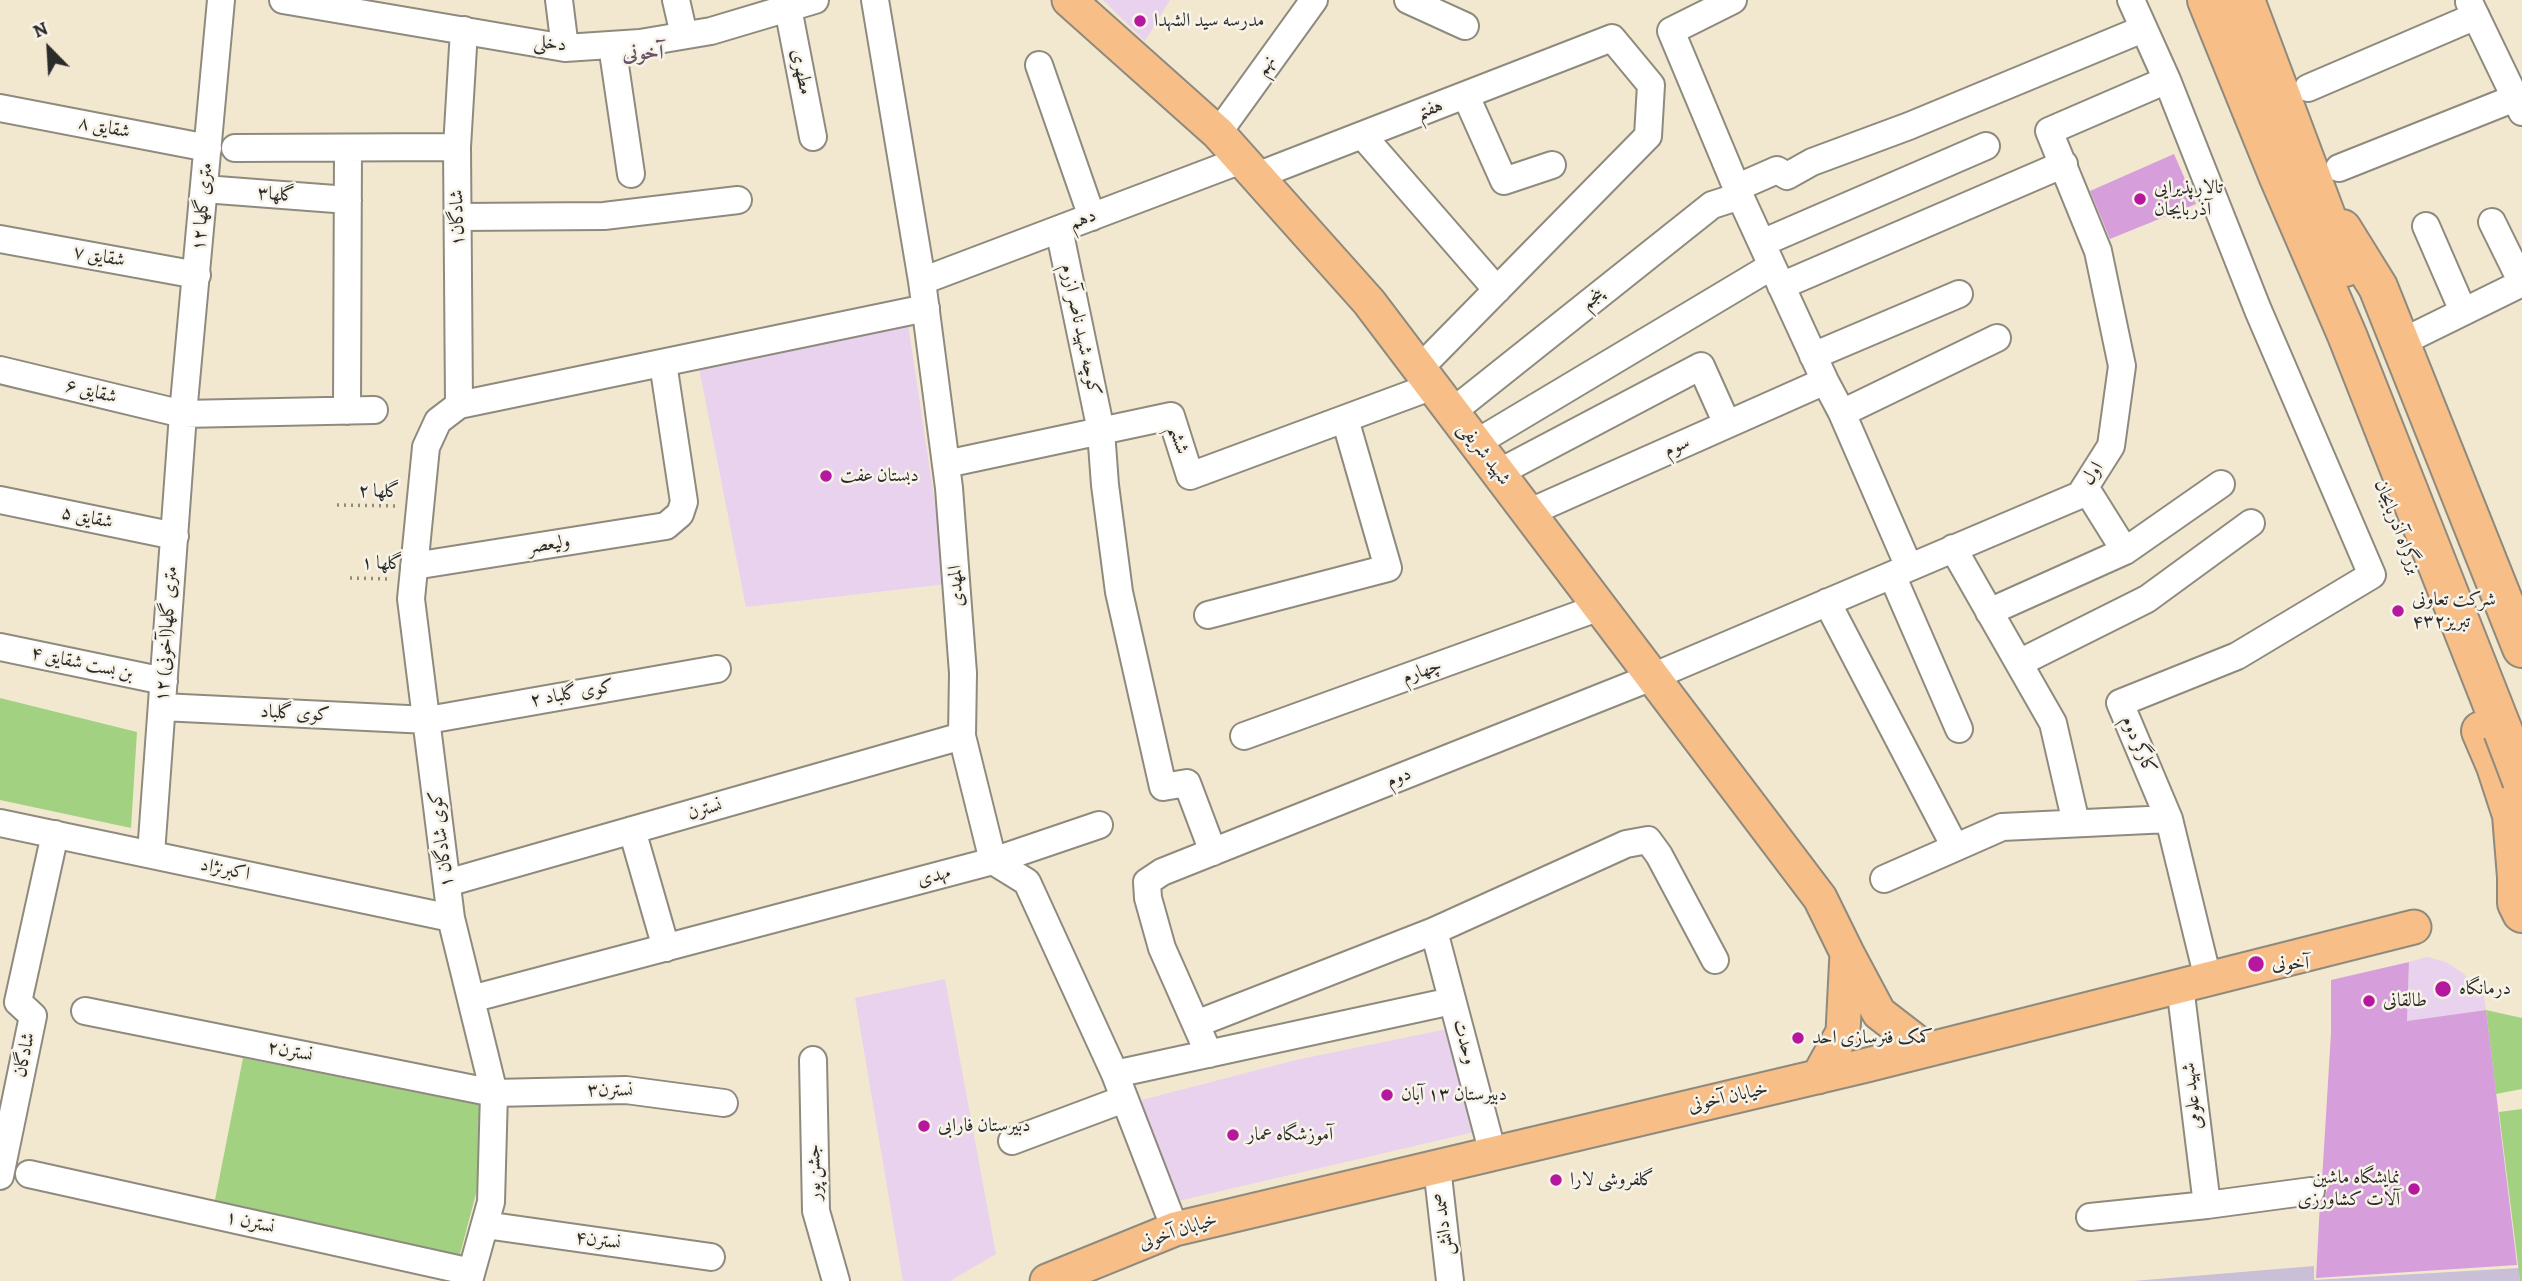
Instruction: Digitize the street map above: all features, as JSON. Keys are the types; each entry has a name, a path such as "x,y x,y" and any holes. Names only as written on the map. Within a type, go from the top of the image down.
{"highway":[{"name":"بزرگراه آذربایجان","path":"2207,0 2378,287 2522,648"},
{"name":"بزرگراه آذربایجان","path":"2245,0 2309,173 2347,335 2513,756 2512,815 2520,887"}],"main road":[{"name":"شهید شریفی","path":"1069,0 1219,133 1369,302 1820,898 1879,1013 1927,1050"},
{"name":"خیابان آخونی","path":"1047,1281 1175,1229 1818,1077 2414,927"},
{"path":"1818,1077 1843,1032 1847,953"}],"street":[{"name":"۱۲ متری گلها","path":"183,414 221,0"},
{"name":"دخلی","path":"282,0 565,48 640,43 711,31 779,6 814,0"},
{"path":"559,0 565,48"},
{"path":"676,0 684,35"},
{"name":"المهدی","path":"875,0 922,281 946,464 963,673 962,736 993,861"},
{"name":"نهم","path":"1219,133 1314,0"},
{"path":"1408,0 1465,26"},
{"path":"1733,0 1671,31 1738,192 1842,413 1959,729"},
{"path":"2130,0 2167,80"},
{"name":"مطهری","path":"779,6 813,137"},
{"path":"2308,88 2472,8 2519,105 2309,173"},
{"name":"پنجم","path":"1435,389 1712,205 1777,170 1787,176 1812,162 1909,126 2143,29"},
{"name":"شادگان۱","path":"459,405 457,147 464,30"},
{"name":"هفتم","path":"1251,167 1363,136 1612,38 1651,85 1648,136 1497,290"},
{"path":"612,45 631,174"},
{"path":"1039,65 1093,217"},
{"name":"اول","path":"1652,677 2080,495 2111,446 2122,366 2098,251 2049,131 2167,80"},
{"name":"کارگر دوم","path":"2167,80 2258,310 2372,575 2237,656 2120,703 2169,819 2194,983"},
{"path":"1466,96 1504,181 1552,165"},
{"name":"شقایق ۸","path":"0,108 208,148"},
{"path":"1363,136 1497,290 1435,389"},
{"path":"1476,443 1772,265 1986,146"},
{"path":"235,148 457,147"},
{"path":"347,411 348,148"},
{"path":"1772,265 2064,164"},
{"name":"دهم","path":"922,281 1093,217 1251,167"},
{"name":"گلها۳","path":"204,189 348,200"},
{"path":"458,217 604,216 738,200"},
{"path":"2400,343 2522,283 2492,222"},
{"path":"2426,226 2463,311"},
{"name":"کوچه شهید ناصر آزرم","path":"1059,229 1101,431 1119,592 1163,787 1187,783 1213,852"},
{"name":"شقایق ۷","path":"0,239 197,275"},
{"path":"1814,356 1959,294"},
{"path":"459,405 926,308"},
{"path":"1842,413 1997,338"},
{"name":"ولیعصر","path":"414,573 666,526 680,514 684,502 663,363"},
{"path":"1498,472 1701,366 1727,424"},
{"name":"شقایق ۶","path":"0,370 183,414 374,410"},
{"name":"سوم","path":"1528,513 1825,381"},
{"name":"ششم","path":"946,464 1171,416 1190,476 1435,389"},
{"name":"کوی شادگان ۱","path":"459,405 438,421 426,447 411,599 451,918 494,1093 491,1202 470,1277"},
{"name":"۱۲ متری گلها(آخونی)","path":"151,854 183,414"},
{"path":"1208,615 1388,568 1345,419"},
{"path":"1989,612 2125,551 2221,484"},
{"path":"2085,487 2125,551"},
{"name":"شقایق ۵","path":"0,500 175,536"},
{"path":"2018,663 2147,599 2251,523"},
{"path":"1953,548 2053,723 2076,822"},
{"path":"1827,602 1955,847"},
{"name":"چهارم","path":"1244,736 1600,607"},
{"name":"بن بست شقایق ۴","path":"0,647 163,694"},
{"name":"کوی گلباد ۲","path":"428,720 717,669"},
{"name":"دوم","path":"1196,1024 1162,948 1148,898 1147,882 1162,872 1652,677"},
{"name":"کوی گلباد","path":"163,694 428,720"},
{"name":"نسترن","path":"447,883 962,736"},
{"path":"1884,879 2002,827 2169,819"},
{"name":"اکبرنژاد","path":"0,823 451,918"},
{"name":"مهدی","path":"471,999 993,861 1099,825"},
{"path":"632,830 666,948"},
{"name":"شادگان","path":"0,1176 55,834"},
{"path":"1209,1054 1196,1024 1434,931 1626,844 1648,840 1659,855 1715,960"},
{"path":"993,861 1027,882 1119,1086 1175,1229"},
{"name":"وحدت","path":"1434,931 1493,1154"},
{"name":"شهید علومی","path":"2194,983 2207,1205"},
{"path":"1012,1141 1119,1086 1209,1054 1438,1004"},
{"name":"نسترن۲","path":"85,1011 494,1093"},
{"name":"جشن پور","path":"813,1060 816,1211 836,1281"},
{"name":"نسترن۳","path":"494,1093 626,1090 724,1102"},
{"name":"صمد دانش","path":"1437,1167 1450,1281"},
{"name":"نسترن ۱","path":"29,1174 470,1277"},
{"path":"2090,1217 2311,1191"},
{"name":"نسترن۴","path":"485,1225 711,1258"}],"path":[{"name":"گلها ۲","path":"337,505 420,507"},
{"name":"گلها ۱","path":"350,578 414,573"}],"shaded area":[{"name":"مدرسه سید الشهدا","path":"1103,0 1170,0 1145,41"},
{"name":"دبستان عفت","path":"908,324 947,584 746,607 699,368"},
{"name":"درمانگاه","path":"2427,957 2446,962 2463,973 2484,996 2486,1010 2407,1021 2409,962"},
{"name":"دبیرستان فارابی","path":"945,979 996,1254 950,1281 903,1281 855,998"},
{"path":"1452,1028 1479,1131 1178,1201 1138,1101 1296,1060"},
{"path":"2314,1266 2314,1280 2519,1268 2520,1281 2133,1281"}],"green space":[{"path":"0,698 137,732 131,828 0,800"},
{"path":"2486,1010 2522,1018 2522,1089 2496,1094"},
{"path":"243,1058 480,1105 477,1190 459,1258 214,1205"},
{"path":"2522,1109 2522,1281 2520,1281 2499,1112"}],"building":[{"name":"تالارپذیرایی آذربایجان","path":"2174,154 2196,204 2110,239 2090,191"},
{"name":"نمایشگاه ماشین آلات کشاورزی","path":"2409,962 2407,1021 2486,1010 2517,1265 2316,1278 2320,1203 2327,1190 2322,1180 2331,1033 2331,980"}],"place":[{"name":"مدرسه سید الشهدا","path":"1140,21"},
{"name":"تالارپذیرایی آذربایجان","path":"2140,199"},
{"name":"دبستان عفت","path":"826,476"},
{"name":"شرکت تعاونی ۴۳۲تبریز","path":"2398,611"},
{"name":"آخونی","path":"2256,964"},
{"name":"درمانگاه","path":"2443,989"},
{"name":"طالقانی","path":"2369,1001"},
{"name":"کمک فنرسازی احد","path":"1798,1038"},
{"name":"دبیرستان ۱۳ آبان","path":"1387,1095"},
{"name":"دبیرستان فارابی","path":"924,1126"},
{"name":"آموزشگاه عمار","path":"1233,1135"},
{"name":"گلفروشی لارا","path":"1556,1180"},
{"name":"نمایشگاه ماشین آلات کشاورزی","path":"2414,1189"}],"district":[{"name":"آخونی","path":"643,54"}]}
